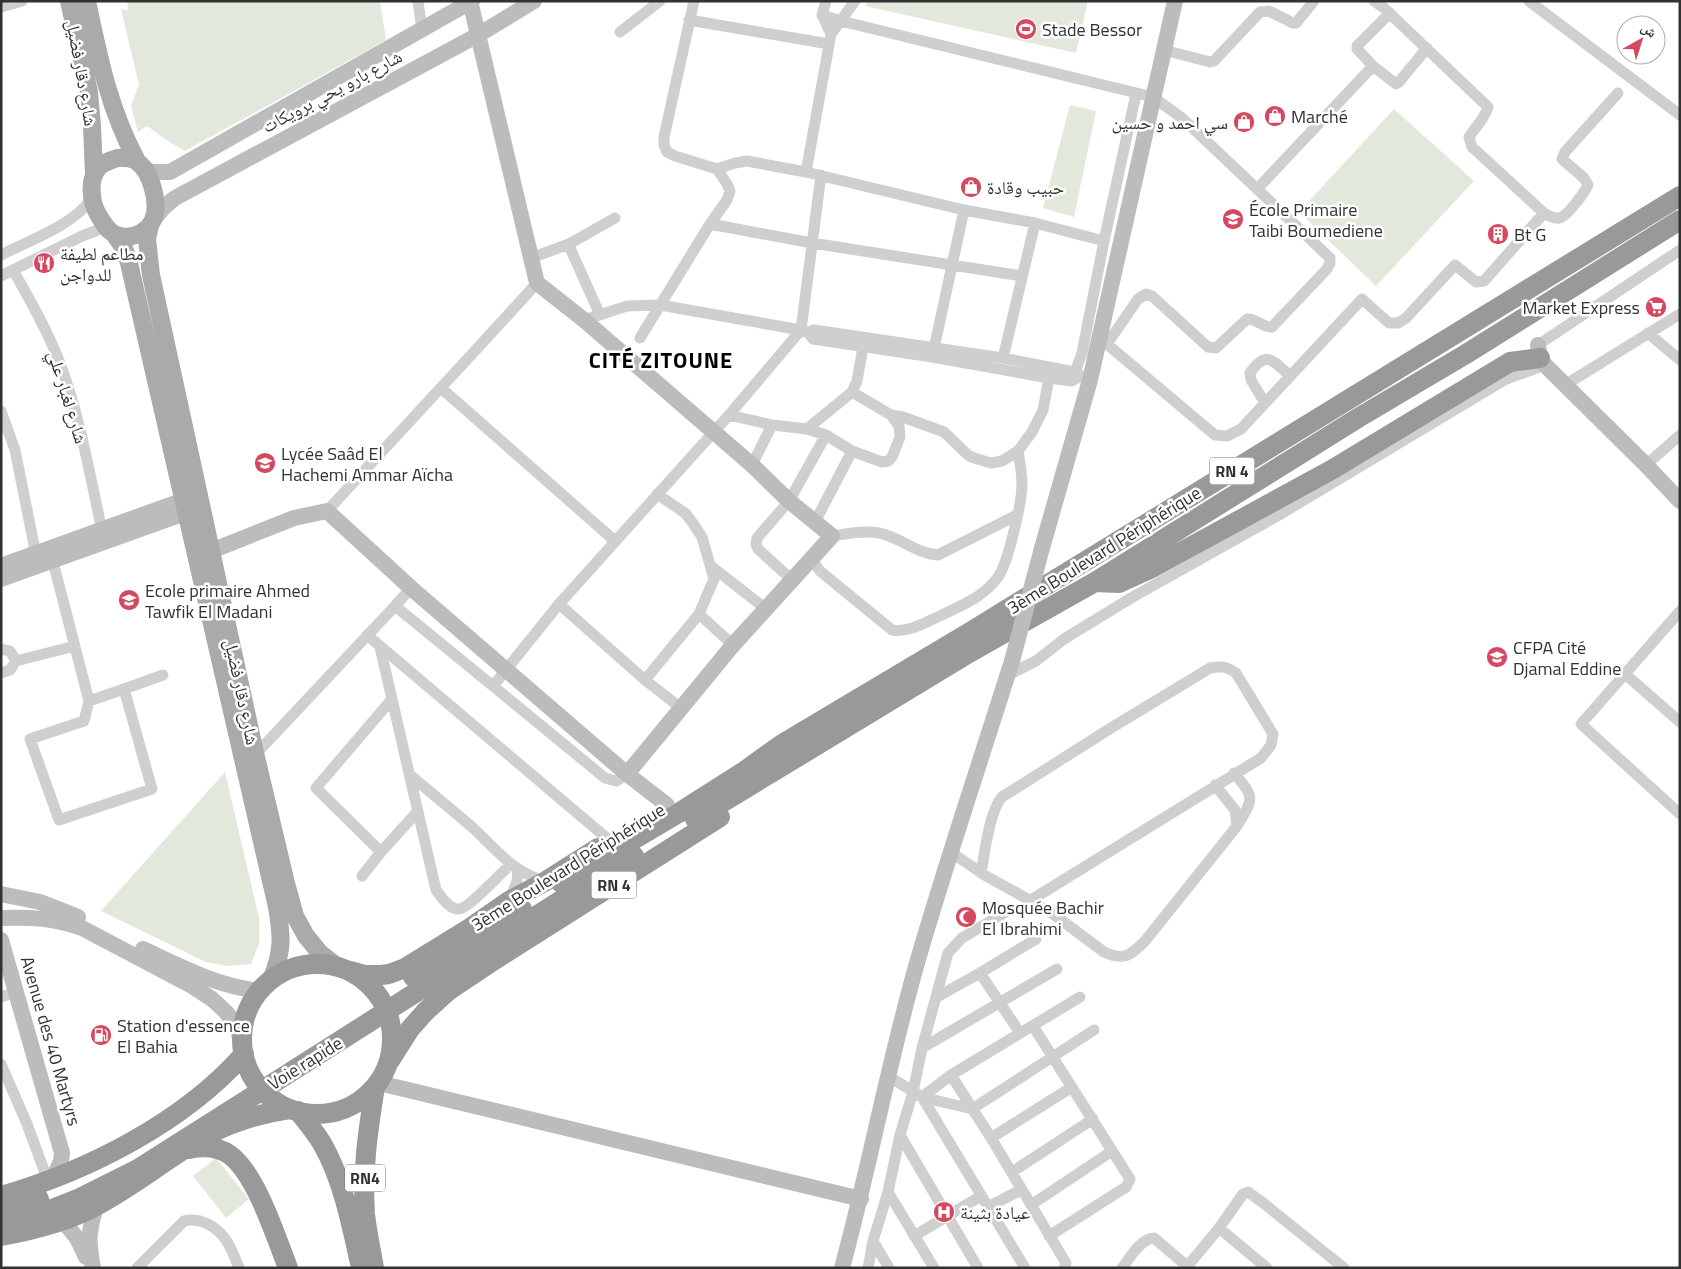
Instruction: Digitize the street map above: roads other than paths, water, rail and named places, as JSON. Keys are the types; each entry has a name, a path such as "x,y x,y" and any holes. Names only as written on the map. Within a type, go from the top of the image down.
{"highway":[{"name":"3ème Boulevard Périphérique","path":"593,872 782,744 970,632 1680,196"},
{"name":"3ème Boulevard Périphérique","path":"593,872 969,653 1095,582 1680,220"},
{"path":"1095,582 1120,583 1213,536 1333,470 1510,362 1541,356"},
{"name":"3ème Boulevard Périphérique","path":"389,1062 410,1029 448,991 777,781 821,750 852,722"},
{"name":"3ème Boulevard Périphérique","path":"344,969 365,975 381,975 405,968 470,928 509,901 546,881 609,840 736,764 782,744"},
{"name":"Voie rapide","path":"1,1207 63,1192 130,1160 593,872"},
{"name":"Voie rapide","path":"1,1222 61,1205 111,1184 138,1170 593,872"},
{"path":"312,964 344,969 368,983 382,1000 392,1028 393,1041 389,1062 377,1085 363,1099 332,1113 315,1114 294,1110 271,1098 248,1070 243,1048 244,1021 252,1001 266,984 280,973 301,965 312,964"},
{"path":"1,1196 88,1165 179,1112 229,1071 243,1048"},
{"name":"RN4","path":"374,1268 366,1215 364,1165 367,1137 377,1085"},
{"path":"1,1236 63,1221 96,1206 200,1139 238,1122 259,1115 294,1110"},
{"name":"RN4","path":"294,1110 315,1132 324,1147 338,1181 350,1220 361,1268"},
{"path":"184,1150 210,1146 229,1154 238,1162 254,1186 288,1268"}],"main road":[{"name":"شارع دقار فضيل","path":"69,1 89,92 94,174"},
{"name":"شارع دقار فضيل","path":"87,1 105,85 124,138 139,164"},
{"name":"شارع بارو يحي برويكات","path":"152,222 164,207 175,198 478,35 534,1"},
{"path":"842,1268 861,1199 888,1076 919,956 1010,668 1042,548 1079,377 1103,341 1153,97 1175,1"},
{"path":"471,2 536,282 584,320 752,466 789,501 832,536 733,645 627,774"},
{"name":"شارع بارو يحي برويكات","path":"139,164 152,172 170,172 471,2"},
{"path":"117,158 126,158 139,164 151,182 156,205 152,222 138,234 129,237 110,230 96,212 92,198 94,174 100,166 117,158"},
{"name":"شارع دقار فضيل","path":"152,222 147,239 151,274 193,504 250,759 295,916 306,936 315,947 344,969"},
{"name":"شارع دقار فضيل","path":"110,230 124,248 129,263 193,504 212,552 282,935 280,954 266,984"},
{"path":"1541,356 1565,384 1646,464 1680,502"},
{"path":"1,579 47,555 102,531 193,504"},
{"path":"1,566 47,555 193,504"},
{"path":"212,552 294,518 327,511 411,588 627,774 668,805"},
{"path":"1,894 40,902 62,910 130,948 212,998 236,1025 243,1048"},
{"path":"1,918 32,917 63,921 205,978 238,988 266,984"},
{"name":"Avenue des 40 Martyrs","path":"1,940 9,995 62,1153"},
{"path":"377,1085 861,1199"},
{"path":"62,1153 72,1162 88,1165"},
{"path":"50,1180 61,1161 62,1153"},
{"path":"92,1268 88,1243 89,1230 96,1206"},
{"path":"63,1221 77,1238 92,1268"}],"street":[{"path":"1,7 22,1"},
{"path":"418,1 422,30"},
{"path":"620,32 660,1"},
{"path":"694,1 666,127 664,146 667,152 717,169 747,161 806,172 1104,241"},
{"path":"826,1 822,15 830,39"},
{"path":"806,172 830,39 855,1"},
{"path":"1164,50 1210,62 1214,61 1260,12 1269,11 1296,23 1314,1"},
{"path":"1529,1 1680,115"},
{"path":"1427,48 1396,84 1373,66 1357,50 1357,46 1385,6 1488,107 1486,114 1474,128 1469,138 1472,147 1544,213 1557,219 1563,217 1588,186 1584,178 1562,160 1565,152 1618,93"},
{"path":"822,15 1153,97 1182,118 1330,258 1327,269 1276,323 1269,327 1252,318 1247,319 1216,348 1208,347 1152,296 1146,294 1138,299 1103,341 1215,435 1227,436 1241,429 1362,300 1390,323 1398,323 1406,318 1455,265 1476,282 1484,281 1544,213"},
{"path":"689,20 830,39"},
{"path":"1258,188 1373,66"},
{"path":"1079,377 1104,241 1136,94"},
{"path":"640,338 710,224 727,200 730,192 717,169"},
{"path":"493,686 560,604 615,541 804,331 812,242 821,176"},
{"path":"1,255 74,217 86,207 92,198"},
{"path":"933,352 964,210"},
{"path":"531,258 569,244 616,218"},
{"path":"710,224 952,266 1022,276"},
{"path":"1003,358 1035,224"},
{"path":"1,276 82,236 110,230"},
{"path":"570,248 600,315"},
{"path":"1010,668 1036,661 1064,639 1139,594 1287,510 1506,379 1541,356 1680,250"},
{"name":"شارع لغبار علي","path":"14,270 41,320 60,363 77,416 102,531"},
{"path":"327,511 442,388 536,282"},
{"path":"584,320 627,306 660,305 933,352 1049,378 1079,377"},
{"path":"1565,384 1680,314"},
{"path":"804,331 813,339 863,346 1003,358 1079,377"},
{"path":"1648,333 1680,360"},
{"path":"808,430 852,392 857,381 863,346"},
{"path":"1265,403 1251,380 1250,373 1257,362 1264,359 1272,360 1290,376"},
{"path":"890,415 903,417 944,432 960,449 974,458 992,463 1002,461 1018,451 1032,432 1043,410 1049,378"},
{"path":"442,388 615,541"},
{"path":"729,415 826,435 852,450 882,462 888,461 897,449 900,437 899,426 890,415 852,392"},
{"path":"1,411 15,450 75,646 89,701 84,721 30,739 59,820 152,789 124,689"},
{"path":"752,466 772,425"},
{"path":"792,580 765,556 756,544 757,538 789,501 826,435"},
{"path":"1646,464 1680,436"},
{"path":"815,522 852,450"},
{"path":"812,559 820,571 892,630 900,632 916,627 967,602 991,585 1004,567 1022,487 1022,470 1018,451"},
{"path":"646,680 699,614 714,579 702,537 685,513 657,494"},
{"path":"832,536 878,532 938,555 1017,515"},
{"path":"711,566 766,609"},
{"path":"250,759 411,588"},
{"path":"560,604 680,708"},
{"path":"395,606 605,778 616,781 627,774"},
{"path":"1680,611 1675,625 1625,674 1581,724 1680,814"},
{"path":"699,614 733,645"},
{"path":"367,635 609,840"},
{"path":"1,673 10,670 16,661 75,646"},
{"path":"380,647 436,890 442,898 456,909 461,909 470,904 514,867"},
{"path":"1,649 10,651 16,661"},
{"path":"981,873 992,816 995,806 1002,797 1210,668 1221,666 1236,673 1273,734 1271,746 1260,758 1215,784 1031,900"},
{"path":"1625,674 1680,722"},
{"path":"89,701 163,675"},
{"path":"381,852 316,788 392,699"},
{"path":"952,853 981,873 1031,900 1104,952 1114,956 1125,956 1133,953 1145,941 1237,826 1250,804 1251,796 1234,773"},
{"path":"409,774 472,827 514,867 536,879 546,881"},
{"path":"1215,784 1235,810 1237,826"},
{"path":"362,876 418,811"},
{"path":"509,901 515,886 514,867"},
{"path":"868,1268 872,1242 888,1192 900,1135 918,1095 922,1048 948,953 962,938 1009,910"},
{"path":"937,997 1036,939"},
{"path":"922,1048 1057,969"},
{"path":"980,973 1020,1033"},
{"path":"918,1095 1080,997"},
{"path":"1033,1026 1130,1179 1128,1186 1050,1236"},
{"path":"888,1076 918,1095 972,1109 1094,1030"},
{"path":"1,1064 50,1180"},
{"path":"950,1075 1012,1172 1066,1263 1064,1268"},
{"path":"991,1138 1072,1087"},
{"path":"918,1095 1025,1268"},
{"path":"1012,1172 1093,1119"},
{"path":"900,1135 978,1268"},
{"path":"1031,1204 1112,1151"},
{"path":"988,1207 1021,1190"},
{"path":"888,1192 934,1268"},
{"path":"1122,1268 1148,1238 1154,1238 1187,1267 1219,1228 1243,1194 1248,1192 1344,1268"},
{"path":"914,1236 981,1196"},
{"path":"137,1268 188,1219 203,1222 224,1235 239,1268"},
{"path":"1219,1228 1267,1268"},
{"path":"872,1242 889,1268"}],"place":[{"name":"Stade Bessor","path":"1026,29"},
{"name":"Marché","path":"1275,116"},
{"name":"سي احمد و حسين","path":"1244,122"},
{"name":"حبيب وقادة","path":"971,187"},
{"name":"École Primaire Taibi Boumediene","path":"1233,219"},
{"name":"Bt G","path":"1498,234"},
{"name":"مطاعم لطيفة للدواجن","path":"44,263"},
{"name":"Market Express","path":"1656,307"},
{"name":"Lycée Saâd El Hachemi Ammar Aïcha","path":"265,463"},
{"name":"Ecole primaire Ahmed Tawfik El Madani","path":"129,600"},
{"name":"CFPA Cité Djamal Eddine","path":"1497,657"},
{"name":"Mosquée Bachir El Ibrahimi","path":"966,917"},
{"name":"Station d'essence El Bahia","path":"101,1035"},
{"name":"عيادة بثينة","path":"944,1212"}],"district":[{"name":"CITÉ ZITOUNE","path":"661,360"}]}
